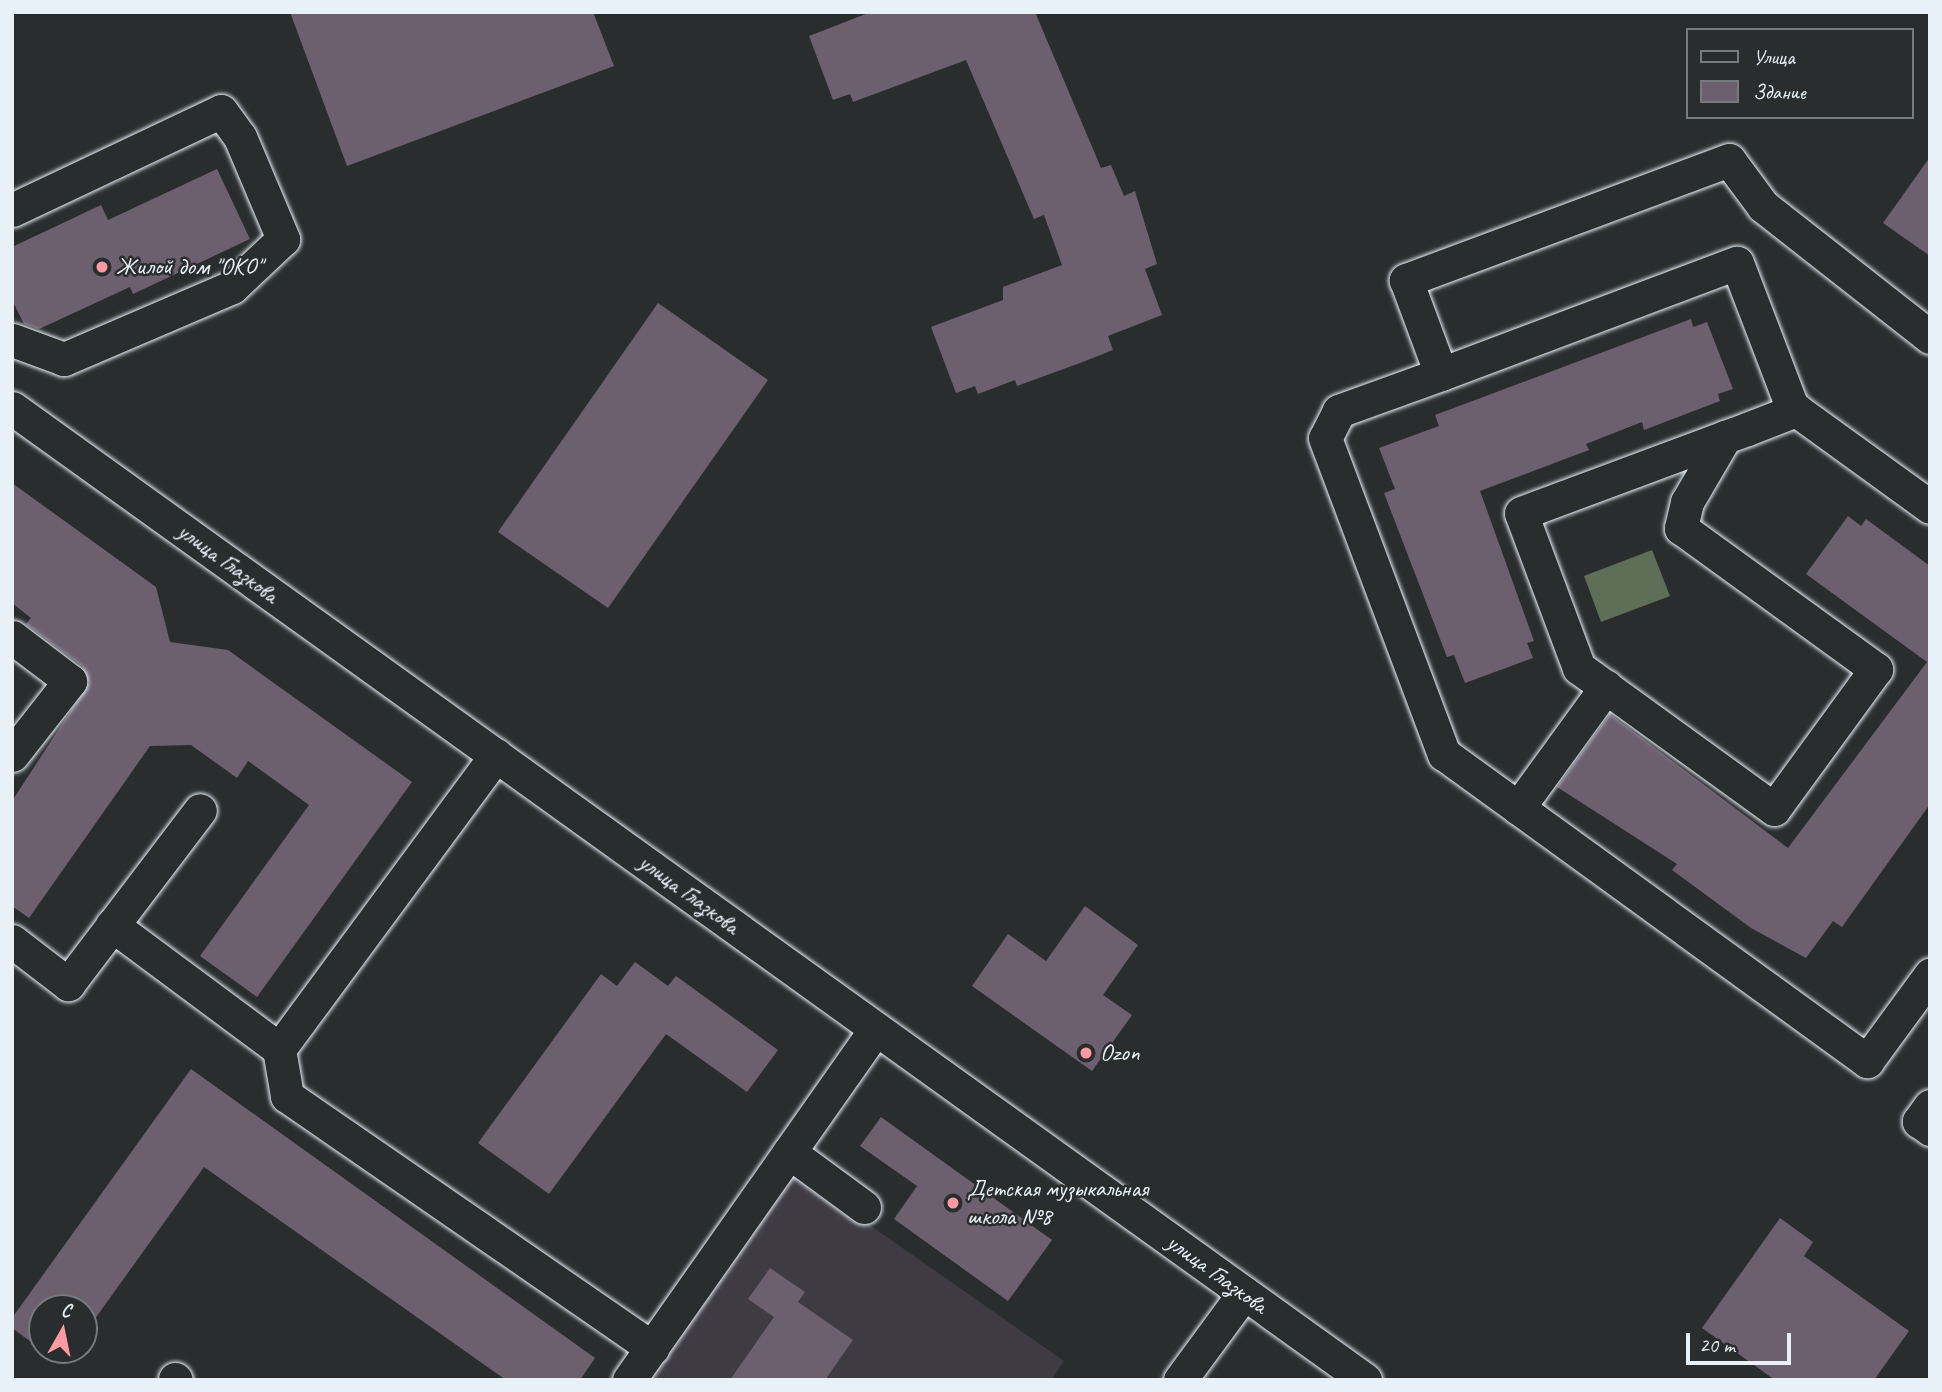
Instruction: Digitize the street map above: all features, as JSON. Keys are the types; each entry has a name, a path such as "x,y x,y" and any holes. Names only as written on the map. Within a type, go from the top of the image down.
{"street":[{"path":"12,210 221,111 240,137 283,239 232,287 64,359 12,340"},
{"path":"1441,374 1406,280 1729,160 1763,206 1930,337"},
{"path":"1930,508 1796,410 1737,263 1339,411 1325,438 1444,754 1867,1061 1930,975"},
{"name":"улица Глазкова","path":"12,408 1365,1380"},
{"path":"1725,437 1687,502 1681,528 1876,669 1774,810 1579,668 1521,513 1796,410"},
{"path":"12,637 70,681 12,755"},
{"path":"1518,808 1606,687"},
{"path":"279,1049 496,755"},
{"path":"12,941 68,984 200,810"},
{"path":"112,925 279,1049 287,1096 652,1348"},
{"path":"629,1380 876,1029"},
{"path":"1930,1106 1919,1121 1930,1129"},
{"path":"789,1152 864,1207"},
{"path":"1180,1380 1244,1293"}],"shaded area":[{"path":"794,1172 1064,1361 1051,1380 648,1380"}],"green space":[{"path":"1652,550 1670,596 1601,622 1584,576"}],"building":[{"path":"290,12 593,12 614,66 347,166"},
{"path":"871,12 1035,12 1101,168 1111,165 1124,196 1135,191 1157,264 1145,269 1162,315 1108,336 1113,350 1080,363 1017,386 1015,380 978,394 975,386 956,393 931,327 1003,300 1003,287 1062,265 1044,215 1034,219 966,60 853,102 850,94 833,100 809,36"},
{"path":"1930,157 1930,256 1883,223"},
{"name":"Жилой дом \"ОКО\"","path":"217,169 250,239 133,294 130,287 39,329 24,324 12,300 12,247 101,205 108,220"},
{"path":"658,303 768,380 608,608 498,532"},
{"path":"1691,319 1693,327 1707,322 1733,389 1718,394 1720,401 1644,430 1642,422 1586,444 1589,450 1480,491 1534,641 1527,643 1533,658 1465,683 1454,655 1447,657 1384,493 1395,489 1379,448 1439,426 1435,415"},
{"path":"12,483 156,587 170,642 228,650 412,782 257,997 200,956 309,805 248,761 237,778 191,745 150,746 29,918 12,906 12,801 89,683 82,666 26,624 31,618 12,603"},
{"path":"1848,516 1861,526 1866,519 1930,566 1930,804 1842,927 1833,921 1806,958 1751,928 1672,870 1677,864 1557,787 1610,714 1788,848 1927,662 1806,574"},
{"path":"1085,906 1138,945 1103,995 1132,1015 1092,1071 972,986 1008,934 1046,961"},
{"path":"635,962 668,986 676,976 778,1050 747,1092 666,1034 549,1194 478,1143 601,974 617,986"},
{"path":"191,1069 595,1358 580,1380 506,1380 204,1167 98,1315 98,1294 29,1294"},
{"name":"Детская музыкальная школа №8","path":"881,1117 1052,1240 1008,1301 894,1219 917,1186 860,1146"},
{"path":"1780,1218 1813,1242 1804,1256 1909,1331 1874,1380 1775,1380 1702,1328"},
{"path":"770,1268 805,1292 798,1302 853,1340 825,1380 730,1380 774,1317 748,1299"},
{"path":"28,1296 28,1340 12,1328 12,1318"}],"place":[{"name":"Жилой дом \"ОКО\"","path":"102,267"},
{"name":"Ozon","path":"1086,1053"},
{"name":"Детская музыкальная школа №8","path":"953,1203"}]}
